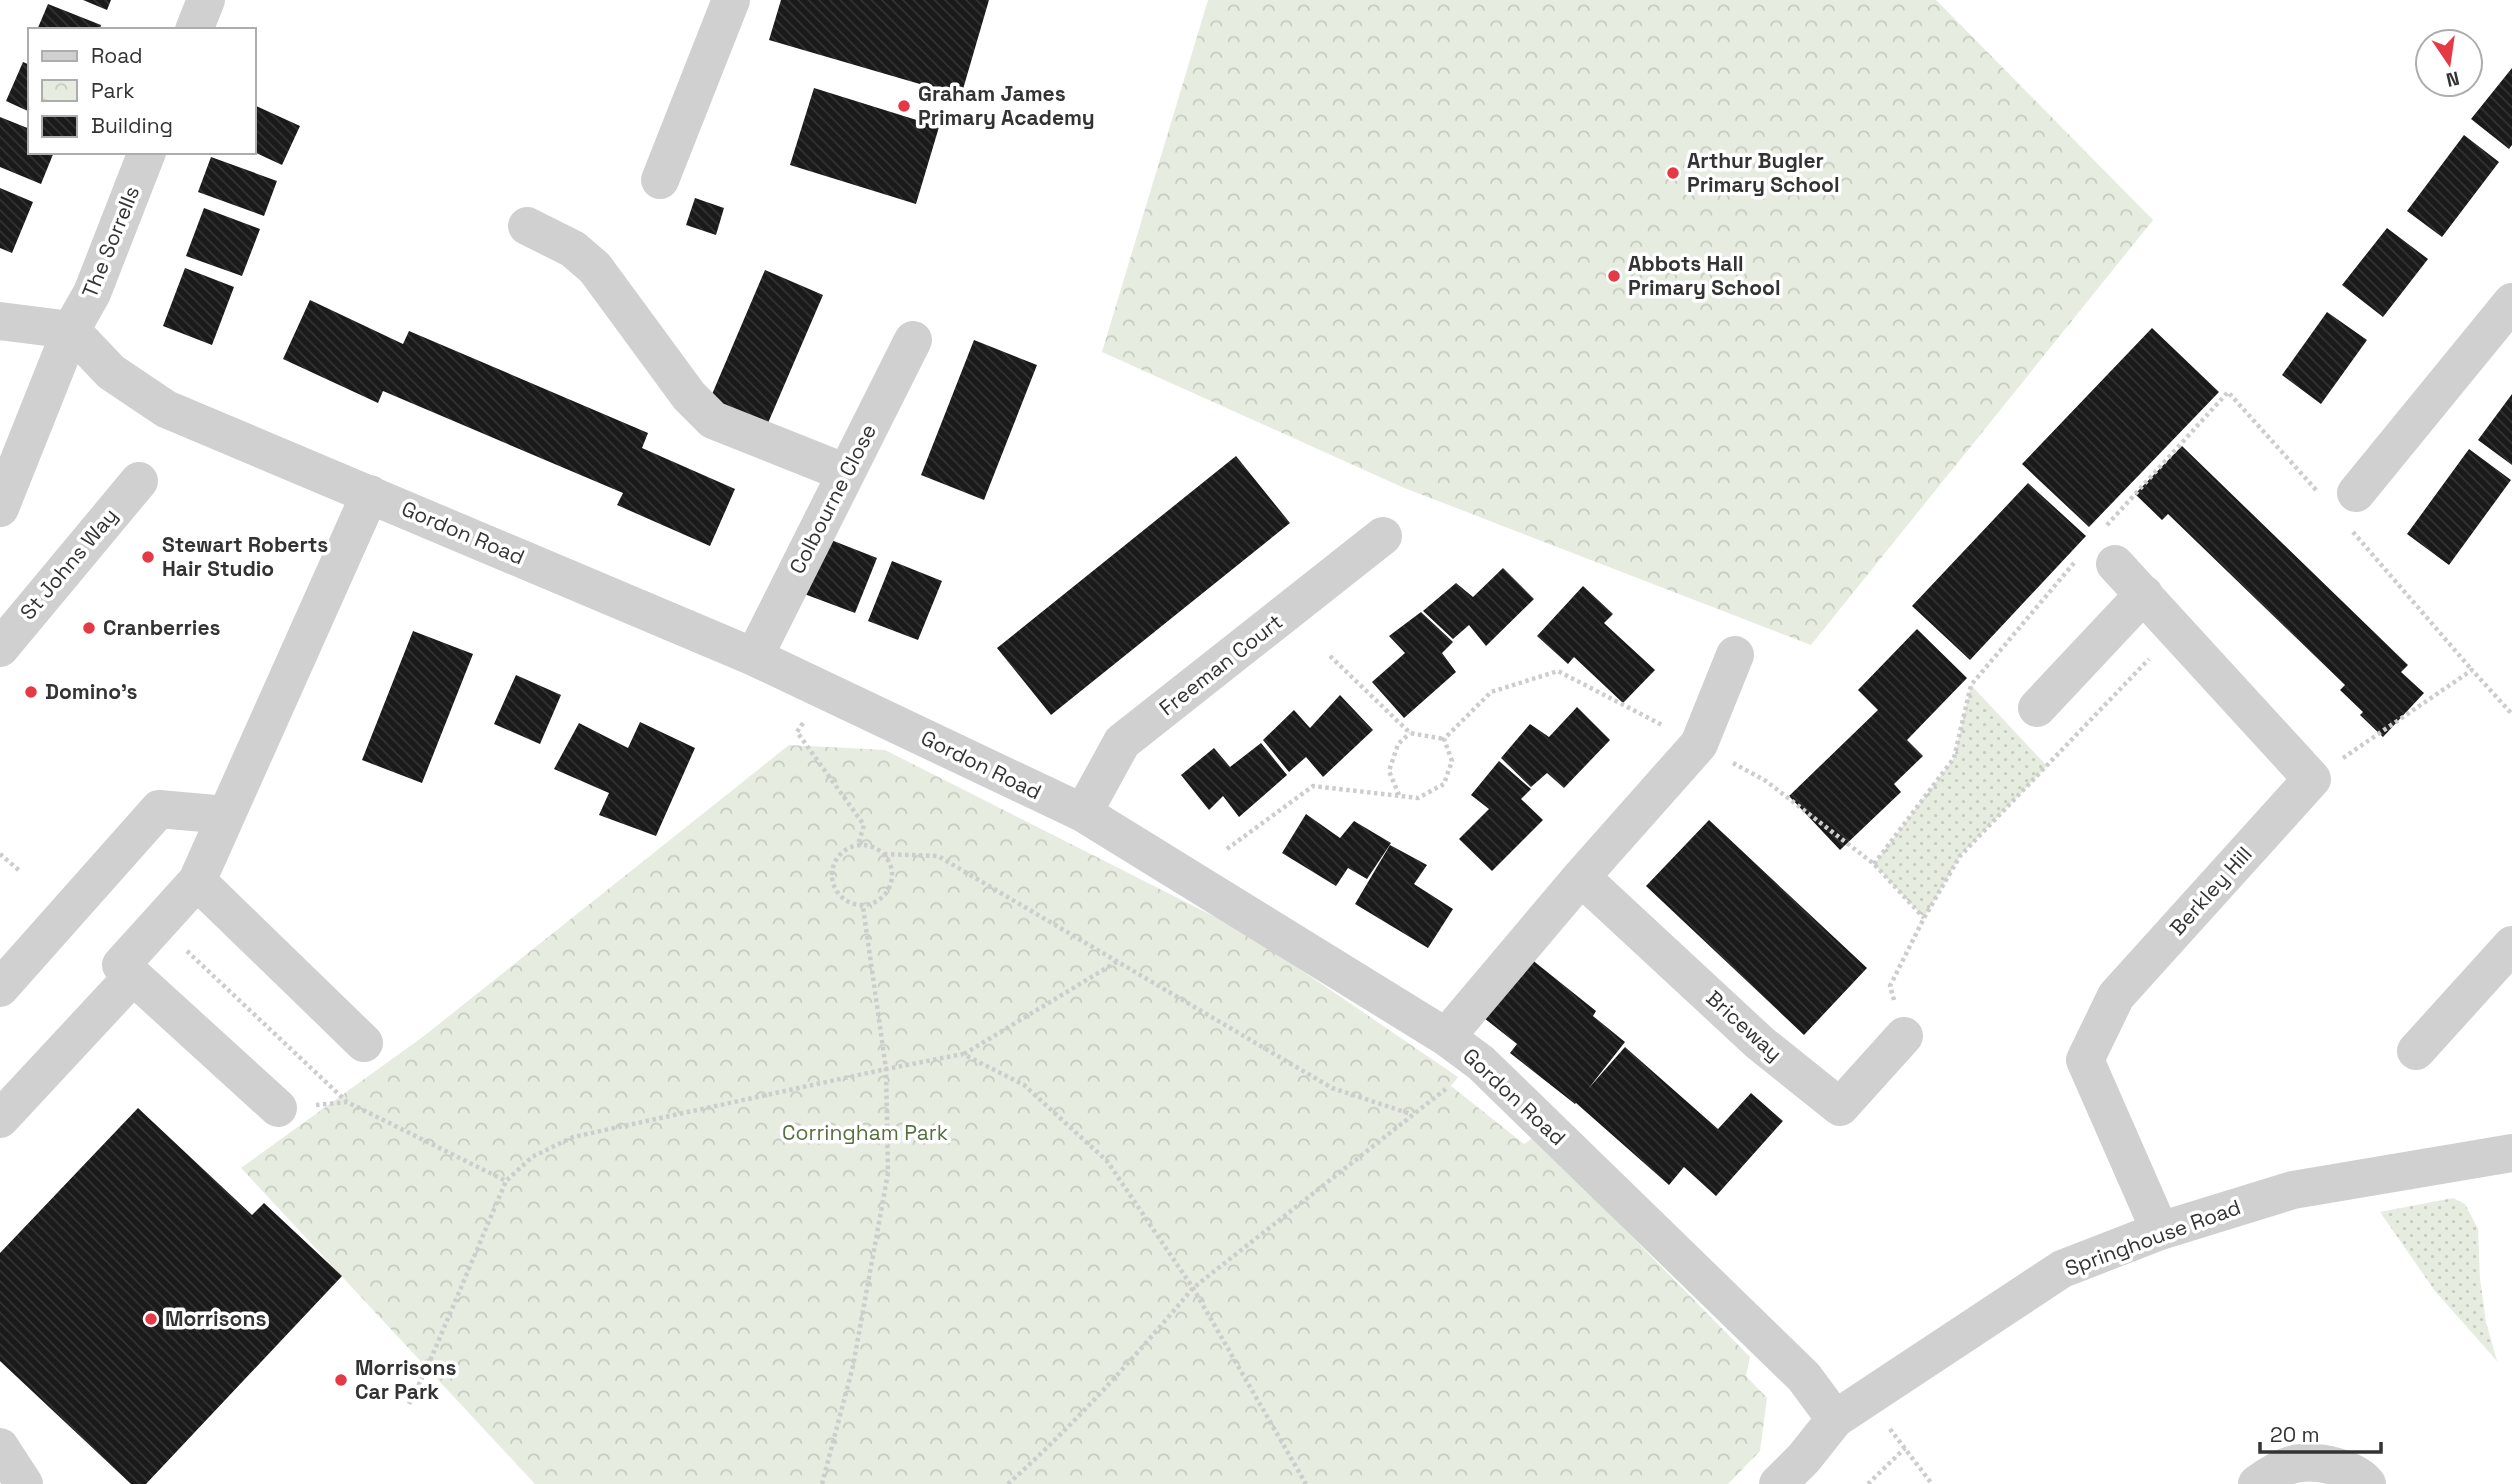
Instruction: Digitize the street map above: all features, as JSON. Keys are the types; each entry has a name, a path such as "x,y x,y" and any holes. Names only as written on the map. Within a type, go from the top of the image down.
{"street":[{"path":"195,28 206,0"},
{"path":"660,180 731,0"},
{"name":"The Sorrells","path":"71,330 92,293 146,154"},
{"path":"527,226 573,248 595,268 689,396 713,420 846,473"},
{"path":"2356,493 2512,302"},
{"path":"0,321 71,330 0,508"},
{"name":"Gordon Road","path":"71,330 111,372 166,409 754,657 1083,813 1446,1037 1481,1063 1804,1377 1835,1419"},
{"name":"Colbourne Close","path":"754,657 913,340"},
{"name":"St Johns Way","path":"0,648 139,481"},
{"path":"278,1108 121,965 197,881 370,494"},
{"name":"Freeman Court","path":"1083,813 1122,742 1383,536"},
{"path":"2097,561 2144,594 2312,779"},
{"path":"2038,708 2144,594"},
{"path":"1446,1037 1581,877 1699,744 1735,655"},
{"name":"Berkley Hill","path":"2161,1231 2085,1060 2116,996 2312,779"},
{"path":"0,988 159,809 226,815"},
{"name":"Briceway","path":"1581,877 1760,1043 1840,1107 1904,1036"},
{"path":"197,881 364,1044"},
{"path":"2416,1051 2512,945"},
{"path":"0,1119 133,976"},
{"name":"Springhouse Road","path":"1778,1484 1804,1458 1835,1419 2062,1269 2161,1231 2293,1190 2512,1158"},
{"path":"0,1447 24,1484"},
{"path":"2257,1484 2270,1474 2300,1462 2337,1466 2362,1478 2367,1484"}],"path":[{"path":"2105,527 2228,392"},
{"path":"1874,863 1954,758 1971,685 2097,561"},
{"path":"1904,1036 1890,986 1924,918 1961,856 2177,631"},
{"path":"1330,656 1410,733 1444,739"},
{"path":"2312,779 2472,670 2512,714"},
{"path":"1444,739 1491,692 1558,671 1766,781 1874,863 1924,918"},
{"path":"822,689 797,732 864,825 859,845"},
{"path":"1399,796 1389,771 1398,744 1410,733"},
{"path":"1227,849 1313,786 1418,797 1444,785 1452,761 1444,739"},
{"path":"859,845 873,846 884,854 893,876 884,897 863,907 845,902 833,887 831,868 841,852 859,845"},
{"path":"0,853 21,872"},
{"path":"884,854 937,856 1332,1088 1412,1114"},
{"path":"822,1484 853,1366 888,1173 886,1069 863,907"},
{"path":"185,950 347,1102 506,1181"},
{"path":"409,1404 427,1368 506,1181 532,1157 573,1138 963,1054 1118,961"},
{"path":"963,1054 1024,1085 1107,1161 1193,1288 1306,1484"},
{"path":"1008,1484 1052,1445 1161,1327 1193,1288 1412,1114 1481,1063"},
{"path":"278,1108 347,1102"},
{"path":"1867,1399 1932,1484"},
{"path":"1868,1484 1905,1448"}],"green space":[{"name":"Arthur Bugler Primary School","path":"1208,0 1936,0 2153,220 1811,645 1402,487 1102,352"},
{"path":"1971,685 2047,766 1960,856 1924,918 1874,864 1954,758"},
{"name":"Corringham Park","path":"789,745 885,750 1247,933 1458,1077 1451,1086 1524,1144 1534,1137 1750,1357 1746,1376 1767,1398 1760,1451 1728,1484 535,1484 241,1168 424,1036"},
{"path":"2453,1198 2465,1204 2478,1229 2480,1279 2486,1322 2497,1361 2435,1291 2380,1212"}],"building":[{"path":"83,0 111,0 107,10"},
{"path":"781,0 989,0 961,96 769,40"},
{"path":"48,4 101,25 100,28 38,28"},
{"path":"23,62 28,64 28,111 6,101"},
{"path":"2512,68 2512,145 2509,149 2471,119"},
{"path":"814,88 939,127 916,204 790,165"},
{"path":"256,106 300,126 282,165 256,153"},
{"path":"0,117 28,128 28,154 53,154 41,184 0,167"},
{"path":"2464,135 2499,162 2442,237 2407,211"},
{"path":"211,157 277,181 264,216 198,192"},
{"path":"0,188 33,202 12,253 0,248"},
{"path":"695,198 724,208 716,235 686,225"},
{"path":"204,208 260,229 242,276 186,256"},
{"path":"2387,228 2428,259 2383,317 2342,285"},
{"path":"185,268 234,287 212,345 163,326"},
{"path":"765,270 823,295 765,430 707,406"},
{"path":"310,300 403,344 409,331 648,433 642,448 735,489 710,546 617,505 623,493 383,391 378,403 283,359"},
{"path":"2327,312 2367,340 2321,404 2282,375"},
{"path":"2152,328 2219,392 2089,527 2022,464"},
{"path":"974,340 1037,365 984,500 921,475"},
{"path":"2512,394 2512,465 2478,440"},
{"path":"2182,446 2408,665 2401,672 2424,693 2383,737 2360,715 2363,712 2340,690 2345,685 2168,514 2162,520 2135,494"},
{"path":"2469,449 2511,480 2449,565 2407,534"},
{"path":"1236,456 1290,523 1051,715 997,648"},
{"path":"2028,483 2086,536 1970,660 1912,606"},
{"path":"821,536 877,558 855,613 799,592"},
{"path":"892,561 942,581 918,640 868,621"},
{"path":"1503,568 1534,599 1486,646 1469,625 1453,639 1423,611 1456,583 1473,597"},
{"path":"1583,586 1613,614 1604,623 1655,670 1623,703 1574,657 1568,664 1537,636"},
{"path":"1421,612 1453,642 1442,653 1456,672 1404,718 1372,682 1405,653 1389,636"},
{"path":"1917,629 1967,678 1907,740 1923,756 1894,784 1901,792 1840,850 1789,796 1878,710 1858,690"},
{"path":"413,631 473,654 422,783 362,760"},
{"path":"516,675 561,695 540,744 494,724"},
{"path":"1340,695 1373,730 1323,777 1306,757 1289,772 1263,740 1294,710 1310,728"},
{"path":"1577,707 1610,740 1564,788 1547,773 1531,787 1501,758 1530,724 1549,737"},
{"path":"640,722 695,748 656,836 599,815 609,793 554,769 579,723 628,748"},
{"path":"1261,743 1287,775 1239,817 1223,796 1209,810 1181,775 1214,748 1230,767"},
{"path":"1499,761 1531,789 1521,799 1543,820 1492,871 1459,839 1489,809 1471,795"},
{"path":"1306,814 1340,838 1354,821 1391,843 1367,879 1348,868 1336,886 1282,853"},
{"path":"1709,820 1867,968 1804,1035 1646,886"},
{"path":"1390,845 1427,865 1414,884 1453,909 1428,948 1355,904"},
{"path":"1531,959 1596,1011 1593,1016 1625,1042 1588,1089 1625,1047 1718,1129 1751,1093 1783,1121 1716,1196 1684,1167 1669,1185 1576,1103 1510,1053 1517,1044 1484,1018"},
{"name":"Morrisons","path":"138,1108 252,1215 264,1203 342,1276 146,1484 131,1484 0,1361 0,1253"}],"place":[{"name":"Graham James Primary Academy","path":"904,106"},
{"name":"Arthur Bugler Primary School","path":"1673,173"},
{"name":"Abbots Hall Primary School","path":"1614,276"},
{"name":"Stewart Roberts Hair Studio","path":"148,557"},
{"name":"Cranberries","path":"89,628"},
{"name":"Domino's","path":"31,692"},
{"name":"Morrisons","path":"151,1319"},
{"name":"Morrisons Car Park","path":"341,1380"}]}
